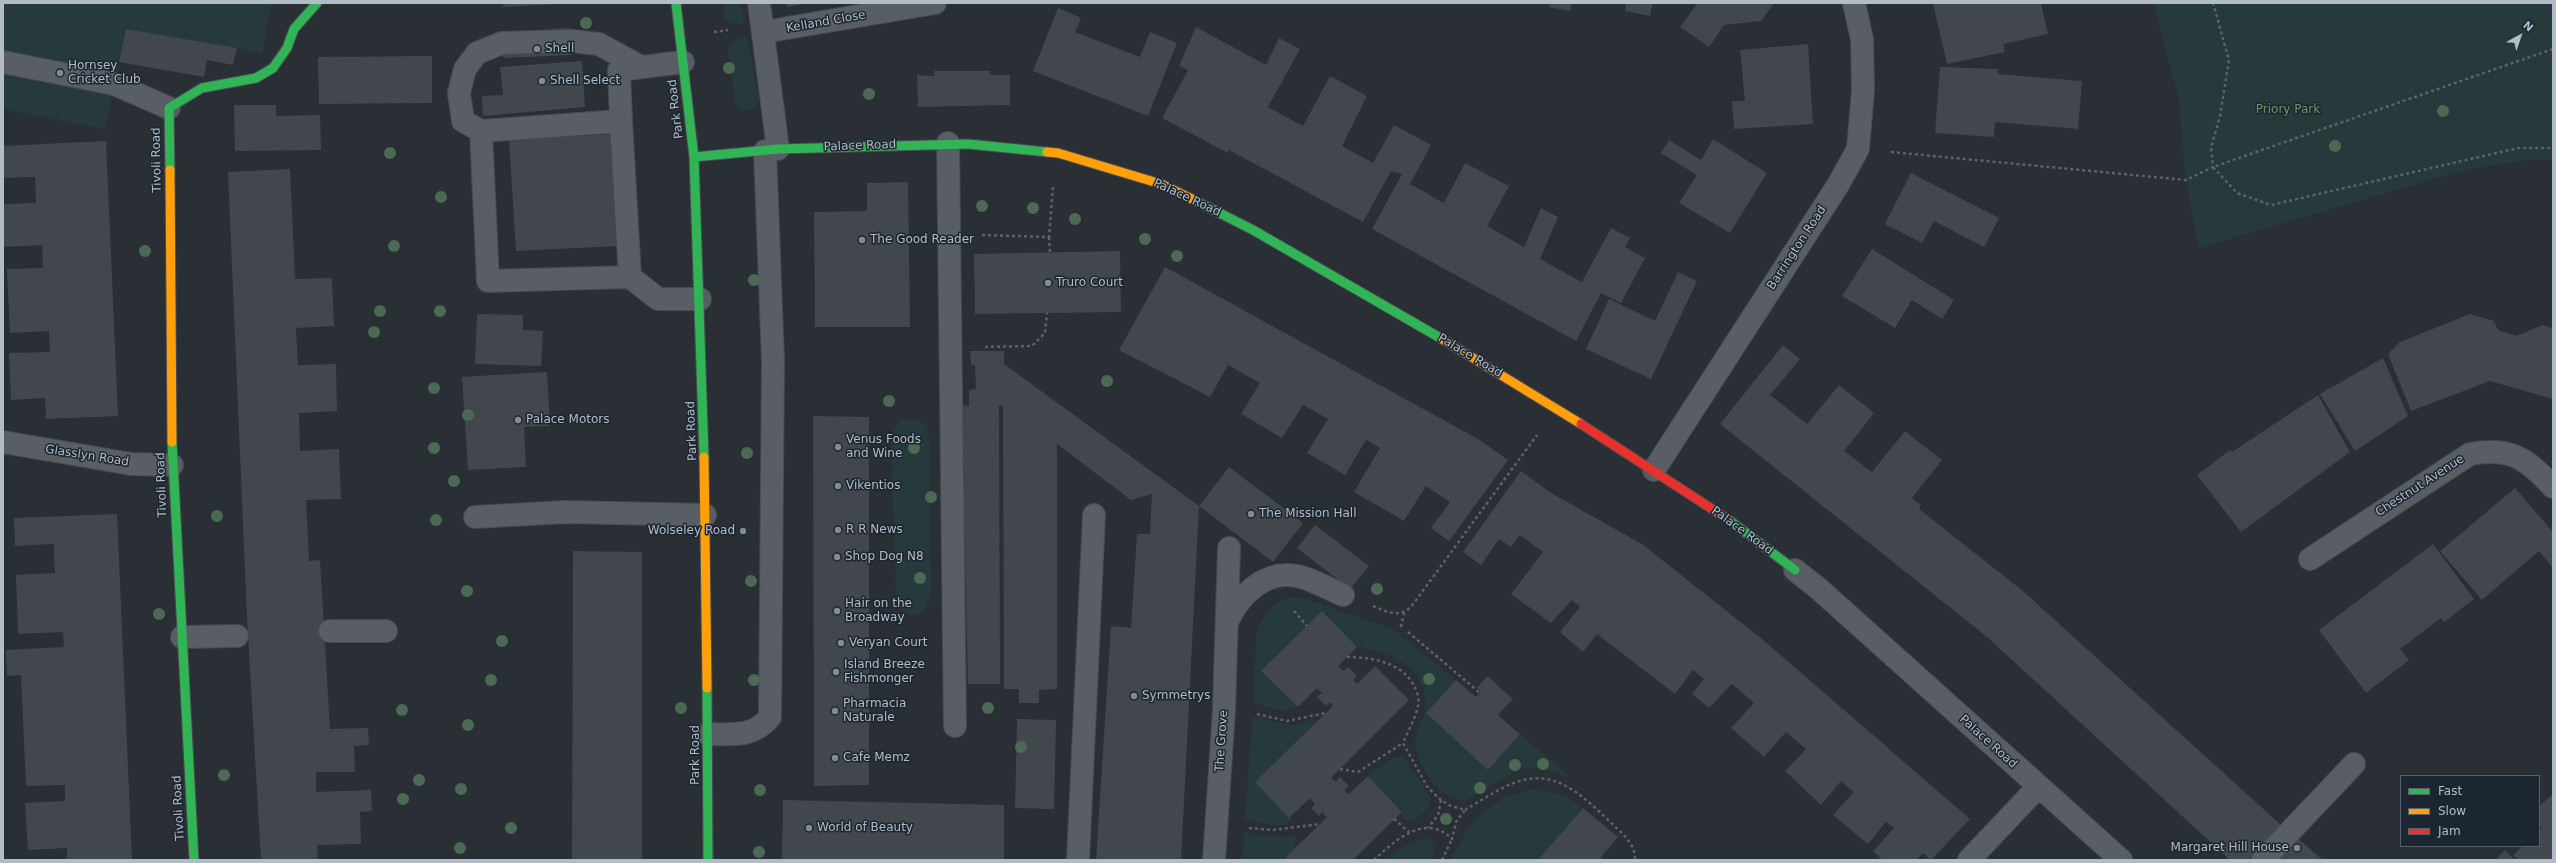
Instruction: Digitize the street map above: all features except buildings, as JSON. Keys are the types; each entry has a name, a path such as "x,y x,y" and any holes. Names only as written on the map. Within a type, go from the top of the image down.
{"street":[{"path":"3,62 114,84 169,108 202,88 256,78 273,68 287,48 294,29 305,14 317,3"},
{"name":"Park Road","path":"676,3 694,157 700,299 705,515 708,860"},
{"path":"708,734 750,732 761,728 770,717 773,361 772,150 764,32 759,3"},
{"name":"Kelland Close","path":"764,32 935,3"},
{"name":"Barrington Road","path":"1654,470 1838,185 1858,149 1863,90 1862,39 1854,3"},
{"path":"621,121 481,131 463,120 459,92 465,68 477,52 502,43 572,41 599,44 641,67"},
{"path":"630,277 618,70 683,62"},
{"name":"Tivoli Road","path":"169,108 172,465 194,860"},
{"path":"481,131 488,281 630,277 658,299 700,299"},
{"path":"948,143 955,726"},
{"name":"Palace Road","path":"694,157 772,150 948,143 1058,153 1161,184 1253,230 1432,333 1556,408 1654,470 1738,526 1819,589 2121,860"},
{"name":"Glasslyn Road","path":"3,442 131,464 172,465"},
{"name":"Chestnut Avenue","path":"2310,559 2470,454 2490,451 2514,454 2534,466 2553,487"},
{"path":"475,517 566,512 705,515"},
{"path":"1078,860 1094,515"},
{"name":"The Grove","path":"1214,860 1227,621 1229,548"},
{"path":"1227,621 1244,595 1255,586 1283,575 1297,576 1342,595"},
{"path":"330,631 386,631"},
{"path":"182,637 237,636"},
{"path":"2263,860 2354,764"},
{"path":"1969,860 2038,787"}],"path":[{"path":"2213,3 2229,60 2220,116 2211,148 2214,167 2237,193 2271,205 2518,148 2553,148"},
{"path":"1886,152 2186,180 2214,167 2553,49"},
{"path":"1050,253 1048,237 1051,195 1058,153"},
{"path":"975,234 1048,237"},
{"path":"1401,627 1404,613 1556,408"},
{"path":"1342,595 1396,614 1404,613"},
{"path":"1408,632 1480,693"},
{"path":"1340,769 1358,772 1403,743 1417,710 1418,696 1410,681 1397,668 1385,661 1370,657 1347,657"},
{"path":"1252,713 1287,720 1326,713"},
{"path":"1403,743 1428,788 1441,800 1451,806 1465,810"},
{"path":"1442,860 1452,839 1456,822 1465,810 1527,779 1544,778 1558,781 1622,833 1631,842 1635,851 1635,860"},
{"path":"1428,828 1438,815 1441,800"},
{"path":"1394,819 1409,832"},
{"path":"1244,827 1273,830 1320,824"},
{"path":"1374,860 1394,841 1409,832 1428,828 1439,830 1452,839"}],"green space":[{"name":"Hornsey Cricket Club","path":"3,3 271,3 262,53 126,29 105,129 3,109"},
{"path":"722,3 741,3 744,21 741,24 731,23 724,19"},
{"name":"Priory Park","path":"2153,3 2553,3 2553,160 2526,160 2468,169 2199,248 2186,180 2178,95"},
{"path":"744,37 748,40 759,102 752,109 741,111 735,103 728,47 733,41"},
{"path":"902,418 921,421 927,427 929,436 931,596 926,607 920,614 909,614 900,609 896,598 891,434"},
{"path":"1292,597 1303,598 1393,629 1456,680 1426,713 1488,769 1520,734 1570,777 1538,768 1521,769 1465,801 1448,796 1433,783 1418,758 1415,740 1425,712 1426,704 1425,694 1418,676 1407,666 1394,658 1372,649 1361,648 1352,643 1322,611 1261,671 1298,707 1281,711 1253,702 1257,630 1266,613 1270,609 1280,601"},
{"path":"1252,717 1292,725 1320,719 1255,782 1293,820 1282,825 1269,825 1245,819"},
{"path":"1401,756 1406,759 1431,799 1428,808 1422,814 1407,820 1400,814 1402,811 1368,776 1393,758"},
{"path":"1532,789 1559,794 1583,808 1538,860 1451,860 1465,833 1482,814 1503,799"},
{"path":"1244,833 1283,838 1295,835 1295,849 1283,860 1242,860"},
{"path":"1428,838 1436,844 1432,860 1388,860 1406,846 1416,841"}],"traffic: fast":[{"path":"170,170 169,108 202,88 256,78 273,68 287,48 294,29 317,3"},
{"path":"676,3 694,157 704,457"},
{"path":"694,157 778,149 968,144 1047,152"},
{"path":"1192,199 1253,230 1442,339"},
{"path":"172,442 194,860"},
{"path":"1729,520 1795,570"},
{"path":"707,688 708,860"}],"traffic: slow":[{"path":"1047,152 1058,153 1161,184 1192,199"},
{"path":"170,170 172,442"},
{"path":"1442,339 1581,424"},
{"path":"704,457 707,688"}],"traffic: jam":[{"path":"1581,424 1729,520"}],"place":[{"name":"Shell","path":"537,49"},
{"name":"Hornsey Cricket Club","path":"60,73"},
{"name":"Shell Select","path":"542,81"},
{"name":"The Good Reader","path":"862,240"},
{"name":"Truro Court","path":"1048,283"},
{"name":"Palace Motors","path":"518,420"},
{"name":"Venus Foods and Wine","path":"838,447"},
{"name":"Vikentios","path":"838,486"},
{"name":"The Mission Hall","path":"1251,514"},
{"name":"R R News","path":"838,530"},
{"name":"Wolseley Road","path":"743,531"},
{"name":"Shop Dog N8","path":"837,557"},
{"name":"Hair on the Broadway","path":"837,611"},
{"name":"Veryan Court","path":"841,643"},
{"name":"Island Breeze Fishmonger","path":"836,672"},
{"name":"Symmetrys","path":"1134,696"},
{"name":"Pharmacia Naturale","path":"835,711"},
{"name":"Cafe Memz","path":"835,758"},
{"name":"World of Beauty","path":"809,828"},
{"name":"Margaret Hill House","path":"2297,848"}]}
